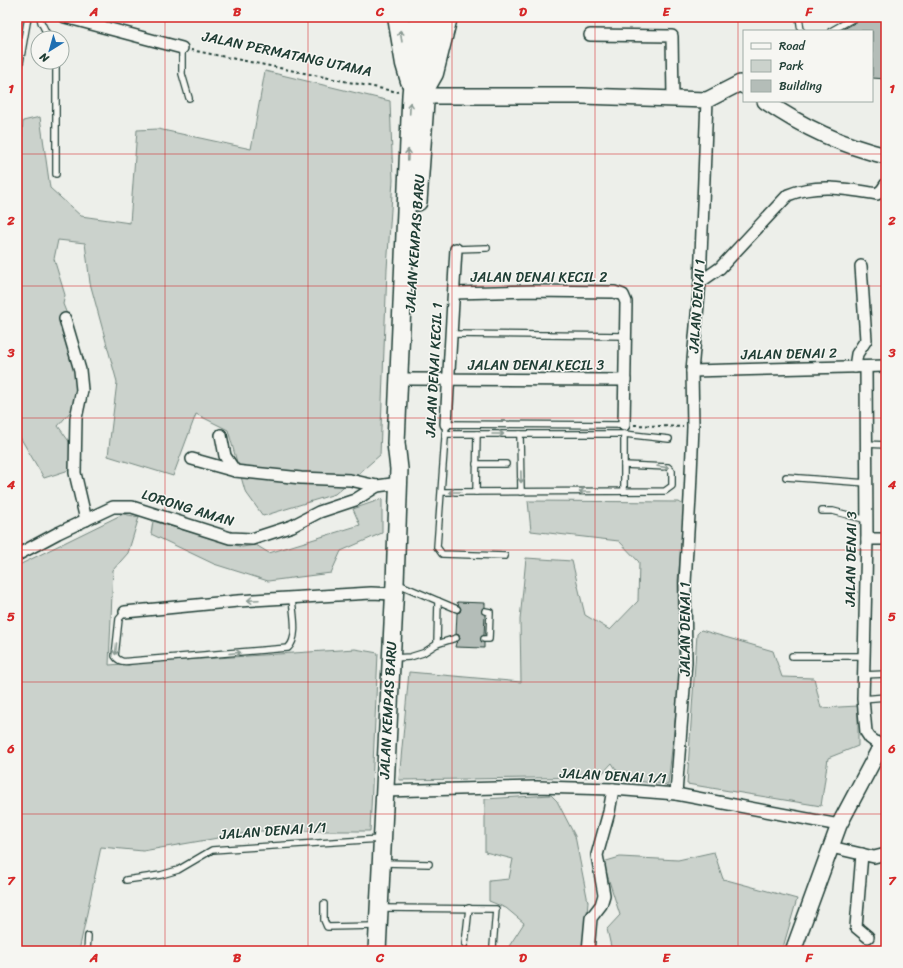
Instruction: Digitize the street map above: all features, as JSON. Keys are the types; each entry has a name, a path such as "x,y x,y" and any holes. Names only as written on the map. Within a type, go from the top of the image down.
{"highway":[{"path":"398,17 406,64 418,90 433,73 447,17"}],"main road":[{"name":"JALAN KEMPAS BARU","path":"377,951 399,476 404,444 407,379 418,90 418,17"},
{"name":"JALAN KEMPAS BARU","path":"399,476 396,443 418,90 431,17"}],"street":[{"name":"JALAN PERMATANG UTAMA","path":"65,17 182,48"},
{"path":"590,35 672,36 673,98"},
{"path":"418,90 707,100 743,83"},
{"name":"JALAN DENAI 1","path":"676,794 686,662 685,582 692,427 692,371 700,282 707,100"},
{"path":"768,102 823,134 869,152 886,156"},
{"path":"700,282 720,268 788,195 800,190 820,188 843,189 877,194 886,184"},
{"name":"JALAN DENAI KECIL 1","path":"446,429 456,248"},
{"name":"JALAN DENAI 3","path":"861,266 866,340 857,354 861,367 868,483 863,656 864,699 866,732 870,738 883,745"},
{"name":"JALAN DENAI KECIL 2","path":"454,292 614,292 623,295 626,302 625,336"},
{"path":"65,319 80,370 82,390 76,418 75,473 86,520"},
{"path":"624,429 625,336"},
{"name":"JALAN DENAI 2","path":"692,371 886,366"},
{"name":"JALAN DENAI KECIL 3","path":"407,379 625,380"},
{"path":"221,436 225,456 235,471"},
{"path":"192,459 235,471 301,478 350,480 377,486"},
{"name":"LORONG AMAN","path":"17,555 110,508 129,506 230,538 252,539 292,526 319,512 355,500 377,486 399,476"},
{"path":"867,539 886,539"},
{"path":"125,612 238,601 371,593 394,588"},
{"path":"793,951 839,825 883,745"},
{"name":"JALAN DENAI 1/1","path":"384,791 536,787 613,788 676,794 839,825"},
{"path":"588,951 591,918 601,905 604,895 597,855 609,812 613,788"},
{"path":"831,847 874,857 886,854"},
{"path":"862,854 856,927 868,937"}],"lane":[{"path":"17,80 28,17"},
{"path":"40,17 45,30"},
{"path":"799,17 801,30"},
{"path":"832,30 856,17"},
{"path":"182,48 182,74 189,98"},
{"path":"56,70 56,174"},
{"path":"456,248 487,248"},
{"path":"451,334 625,336"},
{"path":"446,429 624,429 669,439"},
{"path":"446,429 477,434 520,434 624,429"},
{"name":"JALAN DENAI KECIL 1","path":"446,429 437,547 438,551 442,554 505,556"},
{"path":"624,429 624,491"},
{"path":"476,492 477,434"},
{"path":"520,434 521,492"},
{"path":"866,444 886,445"},
{"path":"476,464 506,464"},
{"path":"442,492 668,490 672,486 673,474 670,468 665,466 624,465"},
{"path":"786,477 868,483"},
{"path":"822,511 867,520"},
{"path":"394,588 438,601 457,610"},
{"path":"125,612 119,619 115,656 118,660 123,662 288,648 293,642 294,635 292,598"},
{"path":"437,644 438,601"},
{"path":"484,639 489,640 490,612 485,611"},
{"path":"391,658 410,658 423,653 437,644 456,638"},
{"path":"792,656 863,656"},
{"path":"863,675 886,674"},
{"path":"864,699 886,697"},
{"name":"JALAN DENAI 1/1","path":"126,880 161,875 178,870 212,850 381,840"},
{"path":"381,863 429,864"},
{"path":"324,904 324,920 327,927 378,926"},
{"path":"379,908 496,909 493,948"},
{"path":"465,944 469,908"},
{"path":"87,951 88,936"}],"path":[{"name":"JALAN PERMATANG UTAMA","path":"182,48 418,90"},
{"path":"624,429 692,427"}],"green space":[{"path":"265,71 390,101 393,180 387,269 380,455 335,494 263,516 245,491 228,430 196,414 173,476 108,456 117,382 90,283 85,243 58,240 54,259 65,295 63,304 72,327 82,405 71,411 58,426 83,461 66,471 44,478 17,432 17,206 23,121 40,117 50,188 81,216 130,223 137,130 158,129 251,149"},
{"path":"382,499 382,533 341,551 331,573 268,581 214,564 151,534 153,521 242,547 256,545 269,553 360,525 353,509"},
{"path":"528,501 679,502 685,506 678,580 679,685 668,785 622,779 612,763 599,777 399,780 409,672 521,682 520,620 526,558 572,561 585,615 610,630 638,601 639,562 619,541 531,531"},
{"path":"123,514 139,517 128,553 113,570 109,665 355,649 378,653 370,831 258,831 143,851 101,847 79,951 17,951 17,566"},
{"path":"701,630 773,651 782,677 814,678 821,708 858,706 858,746 828,758 821,806 687,784 697,634"},
{"path":"551,795 557,801 575,836 588,902 584,951 506,951 524,923 506,908 489,901 489,881 509,879 513,859 485,852 485,799"},
{"path":"714,852 723,879 797,899 782,951 612,951 607,929 620,915 603,862 620,857 678,860"}],"building":[{"path":"860,17 886,17 886,79 873,78 873,30 842,30 858,21"},
{"path":"457,602 485,603 485,607 481,611 485,615 484,635 480,639 484,643 484,648 455,647 456,643 460,639 459,635 456,634 457,613 460,612 461,609"}]}
